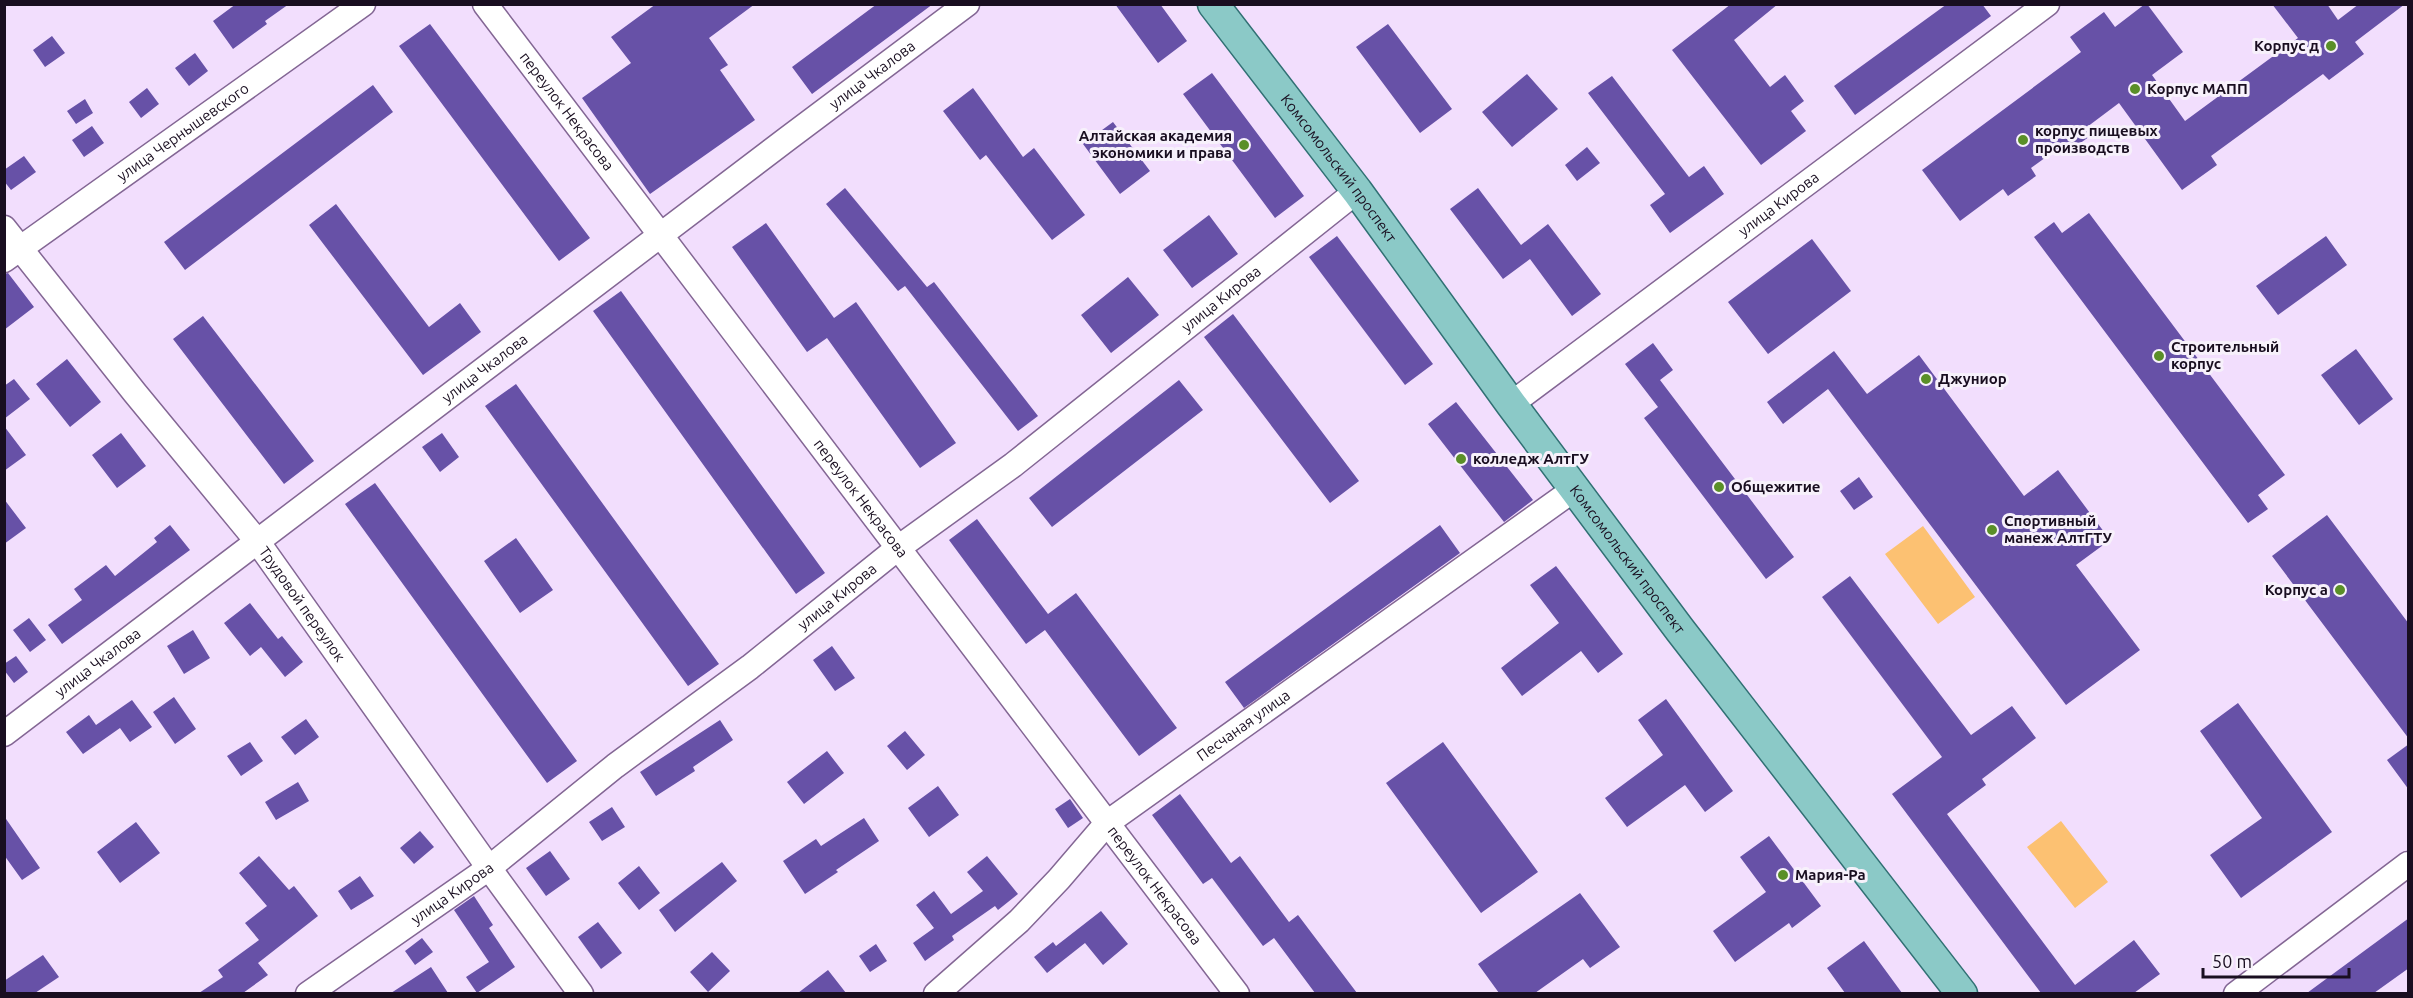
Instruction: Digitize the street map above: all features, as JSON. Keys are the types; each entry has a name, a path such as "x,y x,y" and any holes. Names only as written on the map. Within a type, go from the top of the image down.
{"main road":[{"name":"Комсомольский проспект","path":"1213,4 1357,191 1511,404 1576,488 1685,637 1962,993"}],"street":[{"name":"улица Чернышевского","path":"12,254 363,4"},
{"name":"переулок Некрасова","path":"485,4 1237,993"},
{"name":"улица Чкалова","path":"4,734 967,4"},
{"name":"улица Кирова","path":"1511,404 2035,8"},
{"name":"улица Кирова","path":"308,993 489,868 615,766 750,667 898,548 1013,465 1357,191"},
{"name":"Трудовой переулок","path":"4,228 12,254 257,541 489,868 581,993"},
{"name":"Песчаная улица","path":"936,993 1019,921 1107,823 1576,488"},
{"path":"2236,993 2409,864"}],"shaded area":[{"path":"1923,526 1975,597 1938,624 1885,554"},
{"path":"2061,821 2108,882 2075,908 2027,847"}],"building":[{"path":"236,4 289,4 265,21 267,24 233,49 213,21"},
{"path":"656,4 755,4 709,38 728,65 720,70 755,120 650,194 582,98 631,63 611,37"},
{"path":"877,4 933,4 812,94 792,67"},
{"path":"1115,4 1160,4 1187,41 1158,63"},
{"path":"1731,4 1778,4 1734,40 1770,87 1785,75 1804,101 1791,111 1806,131 1761,165 1672,50"},
{"path":"1947,4 1982,4 1991,16 1855,115 1834,86"},
{"path":"2145,4 2183,52 2152,75 2185,121 2298,38 2272,4 2327,4 2338,20 2359,4 2405,4 2355,42 2364,54 2329,80 2323,74 2211,156 2217,165 2182,190 2119,103 2087,127 2093,134 2065,154 2060,147 2031,168 2036,176 2008,196 2003,189 1960,221 1922,170 2081,52 2070,37 2104,12 2115,27"},
{"path":"430,24 590,238 559,261 399,46"},
{"path":"1388,24 1452,109 1420,133 1356,47"},
{"path":"52,36 65,53 45,67 33,50"},
{"path":"195,53 208,71 189,86 175,68"},
{"name":"Алтайская академия экономики и права","path":"1212,73 1304,196 1275,218 1183,94"},
{"path":"1527,74 1558,109 1512,147 1482,112"},
{"path":"1612,76 1689,177 1704,166 1724,194 1670,233 1650,205 1665,194 1588,93"},
{"path":"373,85 393,112 185,270 164,242"},
{"path":"147,88 159,104 141,118 129,102"},
{"path":"973,88 1023,157 1034,148 1085,215 1052,240 986,155 980,160 943,111"},
{"path":"85,99 93,113 76,124 67,111"},
{"path":"1113,122 1150,171 1120,194 1083,144"},
{"path":"92,126 104,143 84,157 72,140"},
{"path":"1587,147 1600,163 1577,181 1565,165"},
{"path":"24,156 36,172 11,190 4,181 4,170"},
{"path":"845,188 927,287 934,282 1038,416 1018,431 905,286 898,291 826,204"},
{"path":"1478,188 1521,245 1548,224 1601,294 1572,316 1530,259 1503,279 1450,209"},
{"path":"336,204 429,327 460,303 481,332 423,375 309,225"},
{"name":"Строительный корпус","path":"2089,213 2285,475 2258,495 2268,509 2248,523 2034,237 2054,222 2062,233"},
{"path":"1209,215 1238,254 1192,288 1163,250"},
{"path":"766,223 834,318 856,302 956,443 920,468 827,338 807,352 732,247"},
{"path":"1337,236 1433,364 1405,385 1309,257"},
{"path":"2326,236 2347,265 2278,315 2256,286"},
{"path":"1812,239 1851,291 1768,354 1728,302"},
{"path":"8,273 34,307 4,330 4,274"},
{"path":"1128,277 1159,315 1111,353 1081,315"},
{"path":"621,291 825,573 796,594 593,311"},
{"path":"1233,314 1359,481 1330,503 1204,337"},
{"path":"203,316 314,461 284,484 173,339"},
{"name":"Общежитие","path":"1653,343 1673,370 1660,380 1794,557 1766,579 1644,418 1658,407 1625,364"},
{"path":"2356,349 2393,399 2359,425 2321,375"},
{"name":"Спортивный манеж АлтГТУ","path":"1834,351 1867,394 1919,355 2024,496 2058,470 2110,540 2076,565 2140,650 2066,705 1828,389 1783,424 1767,402"},
{"path":"67,359 101,402 70,427 36,384"},
{"path":"14,379 30,399 4,419 4,386"},
{"path":"1179,380 1203,410 1052,527 1029,498"},
{"path":"516,384 719,664 688,686 485,406"},
{"path":"1456,402 1533,500 1504,522 1428,424"},
{"path":"4,426 26,455 4,471"},
{"path":"121,433 146,466 117,488 92,455"},
{"path":"442,433 459,457 440,472 422,447"},
{"path":"1859,477 1873,497 1854,510 1840,491"},
{"path":"375,483 577,761 547,783 345,504"},
{"path":"4,499 26,528 4,544"},
{"name":"Корпус а","path":"2327,515 2409,624 2409,739 2272,556"},
{"path":"977,519 1048,614 1076,593 1177,728 1139,756 1045,630 1026,644 949,540"},
{"path":"170,525 190,550 62,644 48,625 82,600 74,589 106,565 115,576 157,542 154,538"},
{"path":"1440,525 1460,553 1244,708 1225,682"},
{"path":"516,538 553,590 520,613 484,561"},
{"path":"1556,566 1623,654 1598,673 1581,651 1522,696 1501,668 1559,623 1530,585"},
{"path":"1850,576 1971,735 2012,706 2036,738 1982,779 1986,785 1947,814 2075,985 2134,940 2160,974 2134,993 2041,993 1892,794 1942,757 1822,597"},
{"path":"250,603 278,639 282,636 303,662 285,677 261,647 250,656 224,623"},
{"path":"29,618 46,640 30,652 13,630"},
{"path":"193,630 210,658 184,674 167,646"},
{"path":"832,646 855,678 835,691 813,660"},
{"path":"16,656 28,672 14,683 4,670 4,664"},
{"path":"174,697 196,729 175,744 153,712"},
{"path":"1666,699 1733,791 1705,812 1685,785 1627,827 1605,798 1663,755 1638,720"},
{"path":"132,700 152,727 130,742 120,728 83,754 66,732 89,715 96,725"},
{"path":"2238,703 2332,832 2241,898 2210,855 2262,818 2200,731"},
{"path":"306,719 319,737 295,755 281,737"},
{"path":"720,720 733,740 693,767 695,771 656,796 640,772"},
{"path":"905,731 925,755 907,770 887,746"},
{"path":"250,742 263,761 241,776 227,756"},
{"path":"1443,742 1538,872 1481,913 1386,783"},
{"path":"2409,744 2409,790 2387,760"},
{"path":"827,751 844,773 804,804 787,782"},
{"path":"298,782 309,801 276,820 265,802"},
{"path":"938,786 959,815 929,837 908,808"},
{"path":"1180,794 1231,863 1240,856 1289,922 1298,915 1357,993 1315,993 1274,938 1263,946 1212,878 1203,884 1152,815"},
{"path":"1070,799 1083,818 1068,828 1055,809"},
{"path":"612,807 625,827 602,841 589,822"},
{"path":"4,816 40,868 22,880 4,855"},
{"path":"864,818 879,841 805,894 783,861 816,839 821,846"},
{"path":"136,822 160,853 120,883 97,852"},
{"path":"420,831 434,847 414,864 400,848"},
{"path":"1769,836 1821,906 1792,928 1789,923 1735,962 1713,931 1766,892 1740,857"},
{"path":"550,851 570,879 546,896 526,868"},
{"path":"259,856 289,890 294,886 318,916 258,963 268,975 243,993 199,993 223,977 218,970 259,940 245,923 267,906 239,873"},
{"path":"987,856 1018,894 998,910 995,906 952,936 954,940 925,961 913,943 934,928 916,905 934,891 951,914 983,891 967,872"},
{"path":"722,862 737,881 675,932 659,910"},
{"path":"639,866 660,893 639,910 618,883"},
{"path":"360,876 374,896 351,910 338,891"},
{"path":"1580,893 1620,947 1590,968 1583,959 1535,993 1499,993 1478,964"},
{"path":"474,896 493,925 489,928 515,967 477,993 466,977 489,962 454,910"},
{"path":"1101,911 1128,944 1103,965 1085,943 1047,973 1034,957 1053,942 1056,946"},
{"path":"2409,918 2409,968 2374,993 2307,993"},
{"path":"598,922 622,953 601,969 578,937"},
{"path":"422,938 433,952 415,965 405,951"},
{"path":"1864,941 1902,993 1845,993 1827,968"},
{"path":"876,944 887,961 870,972 859,956"},
{"path":"712,952 730,971 708,992 690,972"},
{"path":"43,955 59,977 35,993 4,993 4,981"},
{"path":"431,967 448,993 391,993"},
{"path":"828,970 846,993 798,993"}],"place":[{"name":"Корпус д","path":"2331,46"},
{"name":"Корпус МАПП","path":"2135,89"},
{"name":"корпус пищевых производств","path":"2023,140"},
{"name":"Алтайская академия экономики и права","path":"1244,145"},
{"name":"Строительный корпус","path":"2159,356"},
{"name":"Джуниор","path":"1926,379"},
{"name":"колледж АлтГУ","path":"1461,459"},
{"name":"Общежитие","path":"1719,487"},
{"name":"Спортивный манеж АлтГТУ","path":"1992,530"},
{"name":"Корпус а","path":"2340,590"},
{"name":"Мария-Ра","path":"1783,875"}]}
